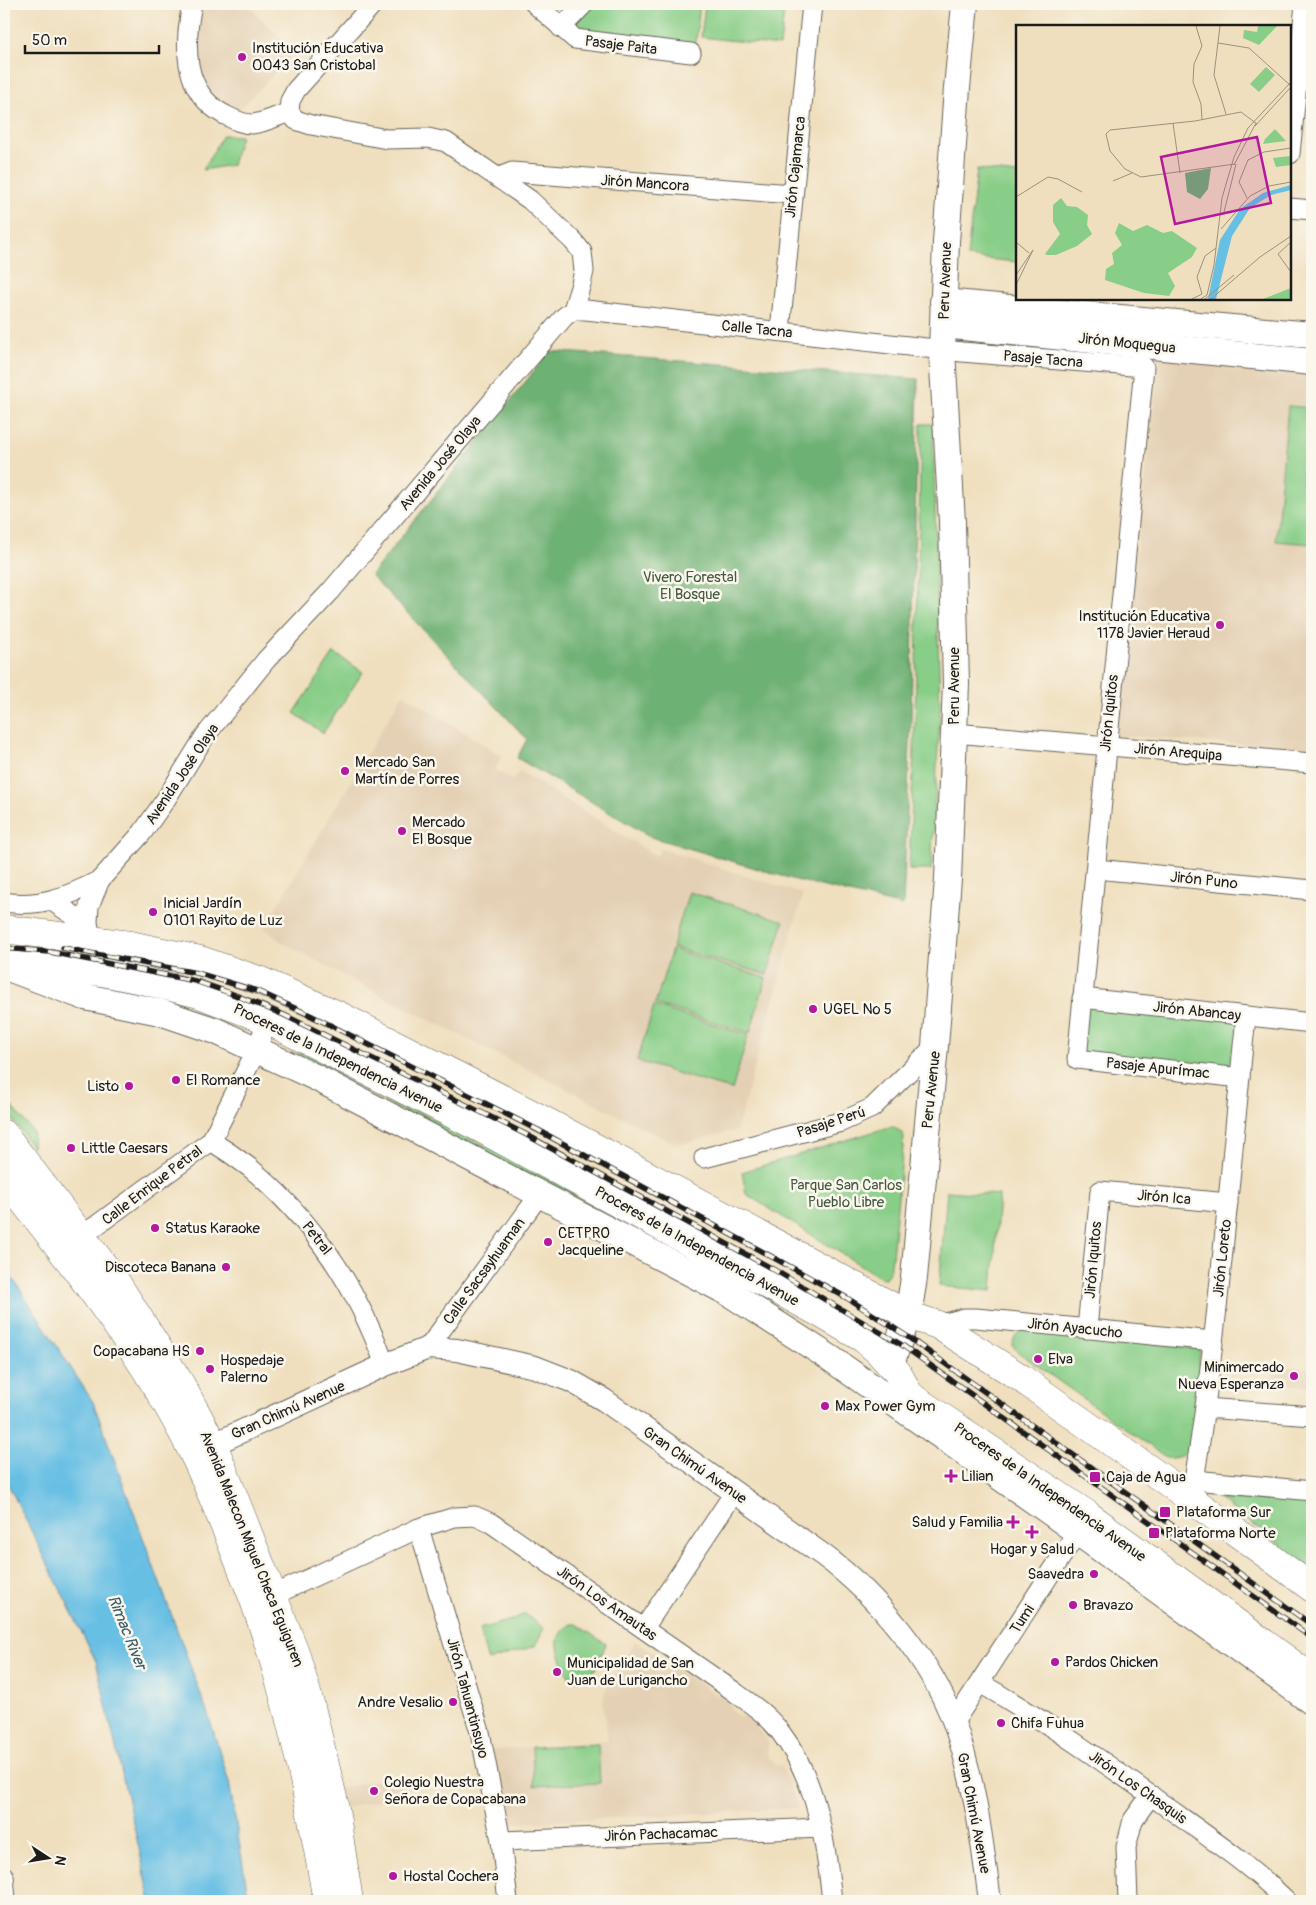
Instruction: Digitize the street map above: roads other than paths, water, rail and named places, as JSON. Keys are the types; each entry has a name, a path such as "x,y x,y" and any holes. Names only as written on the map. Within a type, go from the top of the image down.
{"main road":[{"name":"Peru Avenue","path":"891,1364 908,1315 914,1278 948,880 956,684 952,522 943,326 957,88 965,4"},
{"name":"Jirón Moquegua","path":"943,326 1312,335"},
{"name":"Jirón Moquegua","path":"943,326 1312,362"},
{"path":"4,929 167,952 225,968 295,995 545,1121 908,1315 938,1325 1193,1489 1312,1588"},
{"name":"Proceres de la Independencia Avenue","path":"4,966 102,972 137,978 199,994 267,1020 480,1128 816,1310 864,1339 891,1364 909,1394 916,1400 1083,1524 1312,1702"},
{"name":"Proceres de la Independencia Avenue","path":"4,966 84,997 181,1018 257,1049 317,1078 738,1299 1083,1524 1312,1678"},
{"name":"Avenida Malecon Miguel Checa Eguiguren","path":"4,1134 116,1282 180,1383 203,1449 264,1599 296,1652 325,1760 341,1842 349,1901"},
{"name":"Avenida Malecon Miguel Checa Eguiguren","path":"4,1178 63,1250 98,1298 161,1396 203,1449"},
{"name":"Avenida Malecon Miguel Checa Eguiguren","path":"264,1599 312,1819 327,1901"}],"street":[{"path":"192,4 187,42 188,65 201,95 214,108 240,123 254,124 289,112"},
{"path":"374,4 296,90 290,102 289,112 301,122 378,138 396,140 436,139 446,142 499,177 530,200 582,252 584,271 573,310"},
{"name":"Pasaje Paita","path":"535,4 575,40 691,53"},
{"path":"561,28 584,4"},
{"name":"Jirón Cajamarca","path":"780,331 812,4"},
{"path":"1291,135 1295,60 1305,4"},
{"name":"Jirón Mancora","path":"499,177 512,172 792,194"},
{"path":"1291,208 1312,210"},
{"name":"Calle Tacna","path":"573,310 780,331 943,326"},
{"name":"Avenida José Olaya","path":"91,940 88,922 89,906 100,880 142,833 166,799 205,736 266,660 330,592 558,324 573,310"},
{"name":"Pasaje Tacna","path":"943,326 1144,367"},
{"name":"Jirón Iquitos","path":"1077,1059 1144,367"},
{"name":"Jirón Arequipa","path":"954,733 1312,763"},
{"name":"Jirón Puno","path":"1096,869 1312,890"},
{"path":"4,902 19,904 52,901 77,892 100,880"},
{"path":"52,901 73,915 91,940"},
{"name":"Jirón Abancay","path":"1082,998 1312,1023"},
{"name":"Jirón Loreto","path":"1193,1489 1206,1408 1246,1016"},
{"name":"Calle Enrique Petral","path":"82,1236 211,1141 257,1049 267,1020"},
{"name":"Pasaje Perú","path":"704,1158 841,1122 872,1108 935,1046"},
{"name":"Pasaje Apurímac","path":"1077,1059 1240,1078"},
{"name":"Petral","path":"211,1141 254,1172 281,1196 311,1228 337,1264 359,1302 385,1365"},
{"name":"Jirón Iquitos","path":"1088,1329 1100,1191"},
{"name":"Jirón Ica","path":"1100,1191 1228,1203"},
{"name":"Calle Sacsayhuaman","path":"428,1348 540,1194"},
{"name":"Jirón Ayacucho","path":"938,1325 965,1318 976,1318 1213,1341"},
{"name":"Gran Chimú Avenue","path":"203,1449 385,1365 428,1348 457,1350 495,1357 535,1367 571,1381 604,1400 849,1574 880,1606 906,1638 933,1679 954,1722 968,1768 990,1901"},
{"path":"1206,1408 1312,1416"},
{"path":"1193,1489 1312,1492"},
{"path":"644,1628 734,1494"},
{"name":"Jirón Los Amautas","path":"264,1599 419,1528 455,1517 475,1516 491,1523 758,1708 781,1732 797,1757 812,1792 821,1828 832,1901"},
{"name":"Tumi","path":"954,1722 1083,1524"},
{"name":"Jirón Tahuantinsuyo","path":"419,1528 480,1732 501,1840 508,1901"},
{"name":"Jirón Los Chasquis","path":"980,1683 1027,1710 1151,1795 1244,1862 1287,1901"},
{"path":"1128,1901 1126,1847 1133,1820 1151,1795"},
{"name":"Jirón Pachacamac","path":"501,1840 821,1828"},
{"path":"4,1876 6,1901"}],"water":[{"name":"Rimac River","path":"4,1270 16,1283 93,1402 208,1714 229,1782 249,1901 151,1901 96,1661 4,1476"}],"railway":[{"path":"4,948 50,952 195,981 230,993 284,1015 525,1134 771,1268 902,1345 1312,1638"},
{"path":"63,948 197,973 257,991 310,1015 538,1130 776,1259 847,1298 905,1335 1312,1625"}],"place":[{"name":"Institución Educativa 0043 San Cristobal","path":"242,57"},
{"name":"Institución Educativa 1178 Javier Heraud","path":"1220,625"},
{"name":"Mercado San Martín de Porres","path":"345,771"},
{"name":"Mercado El Bosque","path":"402,831"},
{"name":"Inicial Jardín 0101 Rayito de Luz","path":"153,912"},
{"name":"UGEL Nº 5","path":"813,1009"},
{"name":"El Romance","path":"176,1080"},
{"name":"Listo","path":"129,1086"},
{"name":"Little Caesars","path":"71,1148"},
{"name":"Status Karaoke","path":"155,1228"},
{"name":"CETPRO Jacqueline","path":"548,1242"},
{"name":"Discoteca Banana","path":"226,1267"},
{"name":"Copacabana HS","path":"200,1351"},
{"name":"Elva","path":"1038,1359"},
{"name":"Hospedaje Palerno","path":"210,1369"},
{"name":"Minimercado Nueva Esperanza","path":"1294,1376"},
{"name":"Max Power Gym","path":"825,1406"},
{"name":"Lilian","path":"951,1476"},
{"name":"Caja de Agua","path":"1095,1477"},
{"name":"Plataforma Sur","path":"1165,1512"},
{"name":"Salud y Familia","path":"1013,1522"},
{"name":"Hogar y Salud","path":"1032,1532"},
{"name":"Plataforma Norte","path":"1154,1533"},
{"name":"Saavedra","path":"1094,1574"},
{"name":"Bravazo","path":"1073,1605"},
{"name":"Pardos Chicken","path":"1055,1662"},
{"name":"Municipalidad de San Juan de Lurigancho","path":"557,1672"},
{"name":"Andre Vesalio","path":"453,1702"},
{"name":"Chifa Fuhua","path":"1001,1723"},
{"name":"Colegio Nuestra Señora de Copacabana","path":"374,1791"},
{"name":"Hostal Cochera","path":"393,1876"}],"park label":[{"name":"Vivero Forestal El Bosque","path":"690,586"},
{"name":"Parque San Carlos Pueblo Libre","path":"846,1194"}]}
